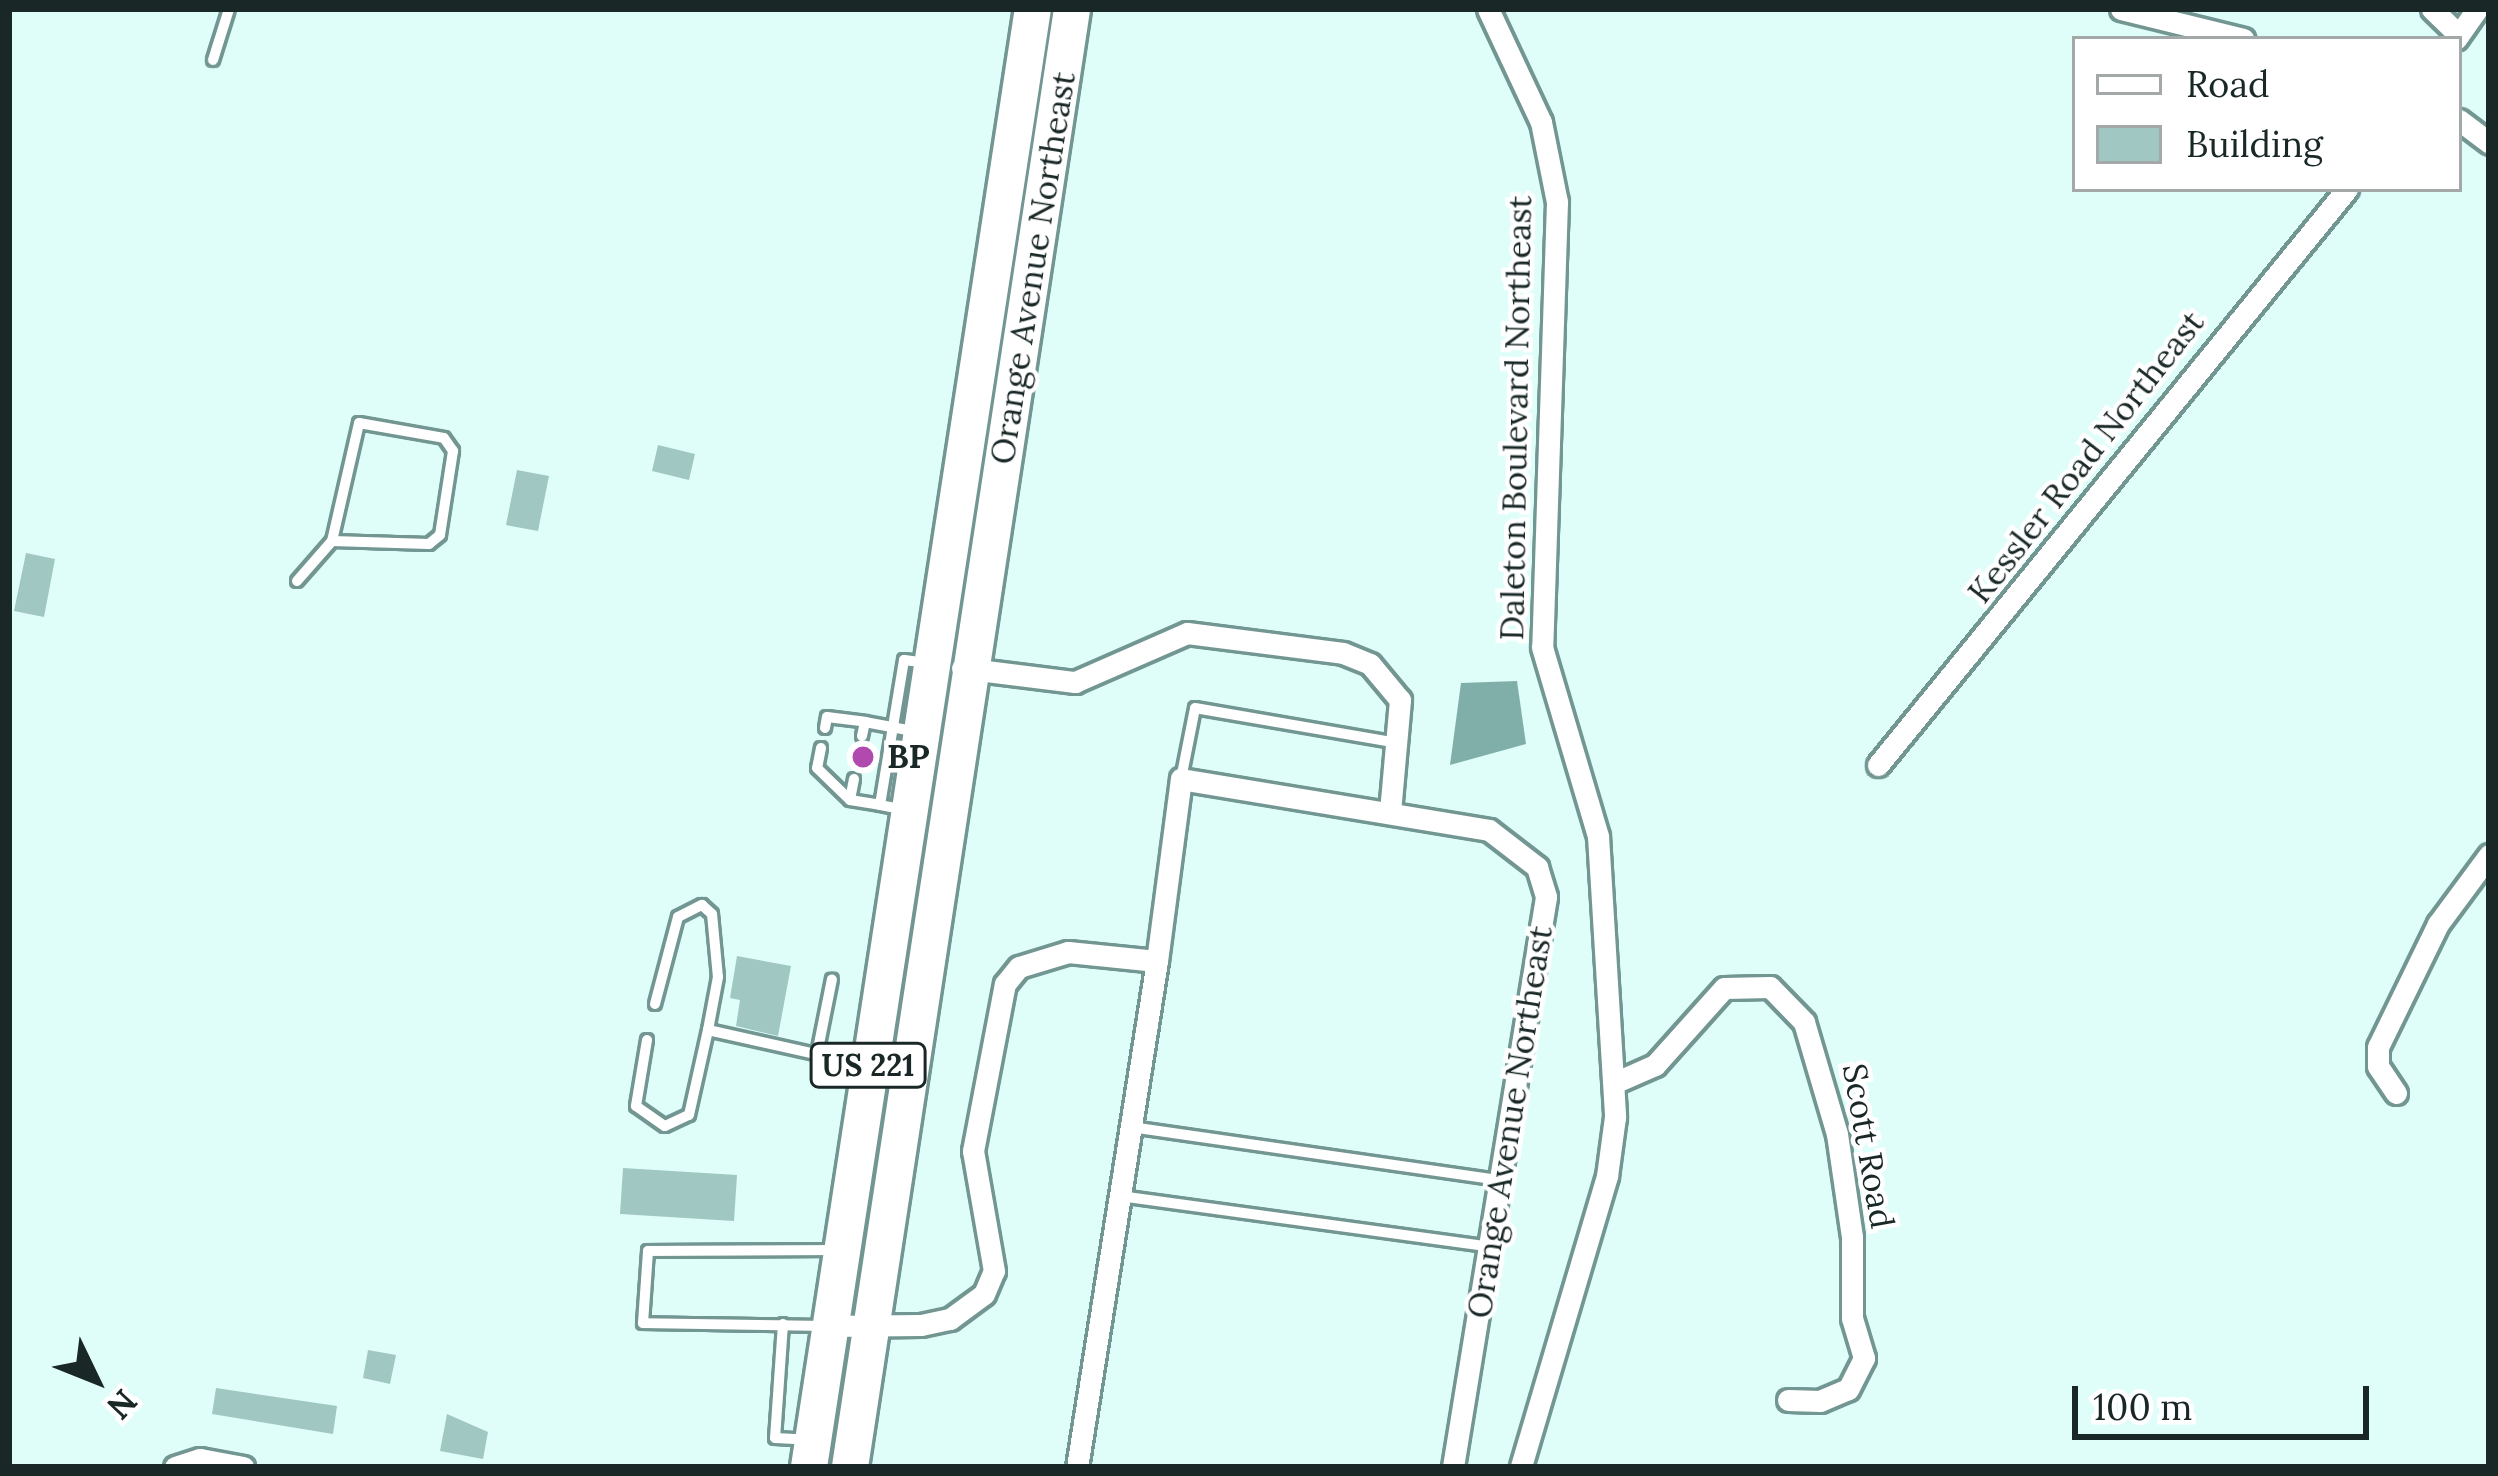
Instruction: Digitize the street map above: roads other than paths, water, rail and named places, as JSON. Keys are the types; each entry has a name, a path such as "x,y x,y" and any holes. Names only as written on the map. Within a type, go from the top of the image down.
{"highway":[{"name":"Orange Avenue Northeast","path":"811,1454 868,1065 894,808 907,730 932,664 1033,9"},
{"name":"Orange Avenue Northeast","path":"850,1467 1072,9"}],"street":[{"name":"Daleton Boulevard Northeast","path":"1488,9 1541,122 1557,202 1542,647 1598,836 1614,1083 1607,1176 1521,1467"},
{"path":"2121,9 2231,36"},
{"path":"2432,9 2456,36"},
{"path":"2458,36 2477,9"},
{"path":"2462,122 2489,143"},
{"name":"Kessler Road Northeast","path":"1877,765 2345,192"},
{"path":"932,664 1075,682 1186,633 1342,653 1389,680 1400,700 1400,743 1390,812"},
{"path":"1078,1467 1181,779"},
{"name":"Orange Avenue Northeast","path":"1181,779 1489,830 1538,867 1546,897 1453,1467"},
{"path":"2396,1093 2378,1066 2378,1047 2438,924 2489,855"},
{"path":"828,1326 950,1319 984,1294 994,1271 973,1151 1005,984 1036,957 1068,952 1157,961"},
{"name":"Scott Road","path":"1614,1083 1655,1065 1724,988 1770,987 1804,1022 1837,1134 1852,1237 1852,1318 1864,1358 1859,1378 1833,1397 1788,1400"},
{"path":"176,1467 200,1460 240,1467"}],"lane":[{"path":"213,60 229,9"},
{"path":"297,581 332,541 359,423 444,438 453,452 440,535 429,544 332,541"},
{"path":"1181,779 1195,708 1400,743"},
{"path":"825,728 827,717 907,730"},
{"path":"862,736 865,722"},
{"path":"821,748 817,768 850,800 894,808"},
{"path":"850,800 854,779"},
{"path":"647,1040 636,1106 646,1118 682,1124 718,977 712,914 702,905 678,917 655,1004"},
{"path":"817,1054 832,979"},
{"path":"707,1030 868,1065"},
{"path":"1131,1127 1501,1180"},
{"path":"1120,1196 1490,1247"},
{"path":"828,1326 643,1323 648,1250 840,1250"},
{"path":"782,1324 775,1438 811,1454"}],"water":[{"path":"1517,681 1526,744 1450,765 1461,683"}],"place":[{"name":"BP","path":"863,757"}]}
